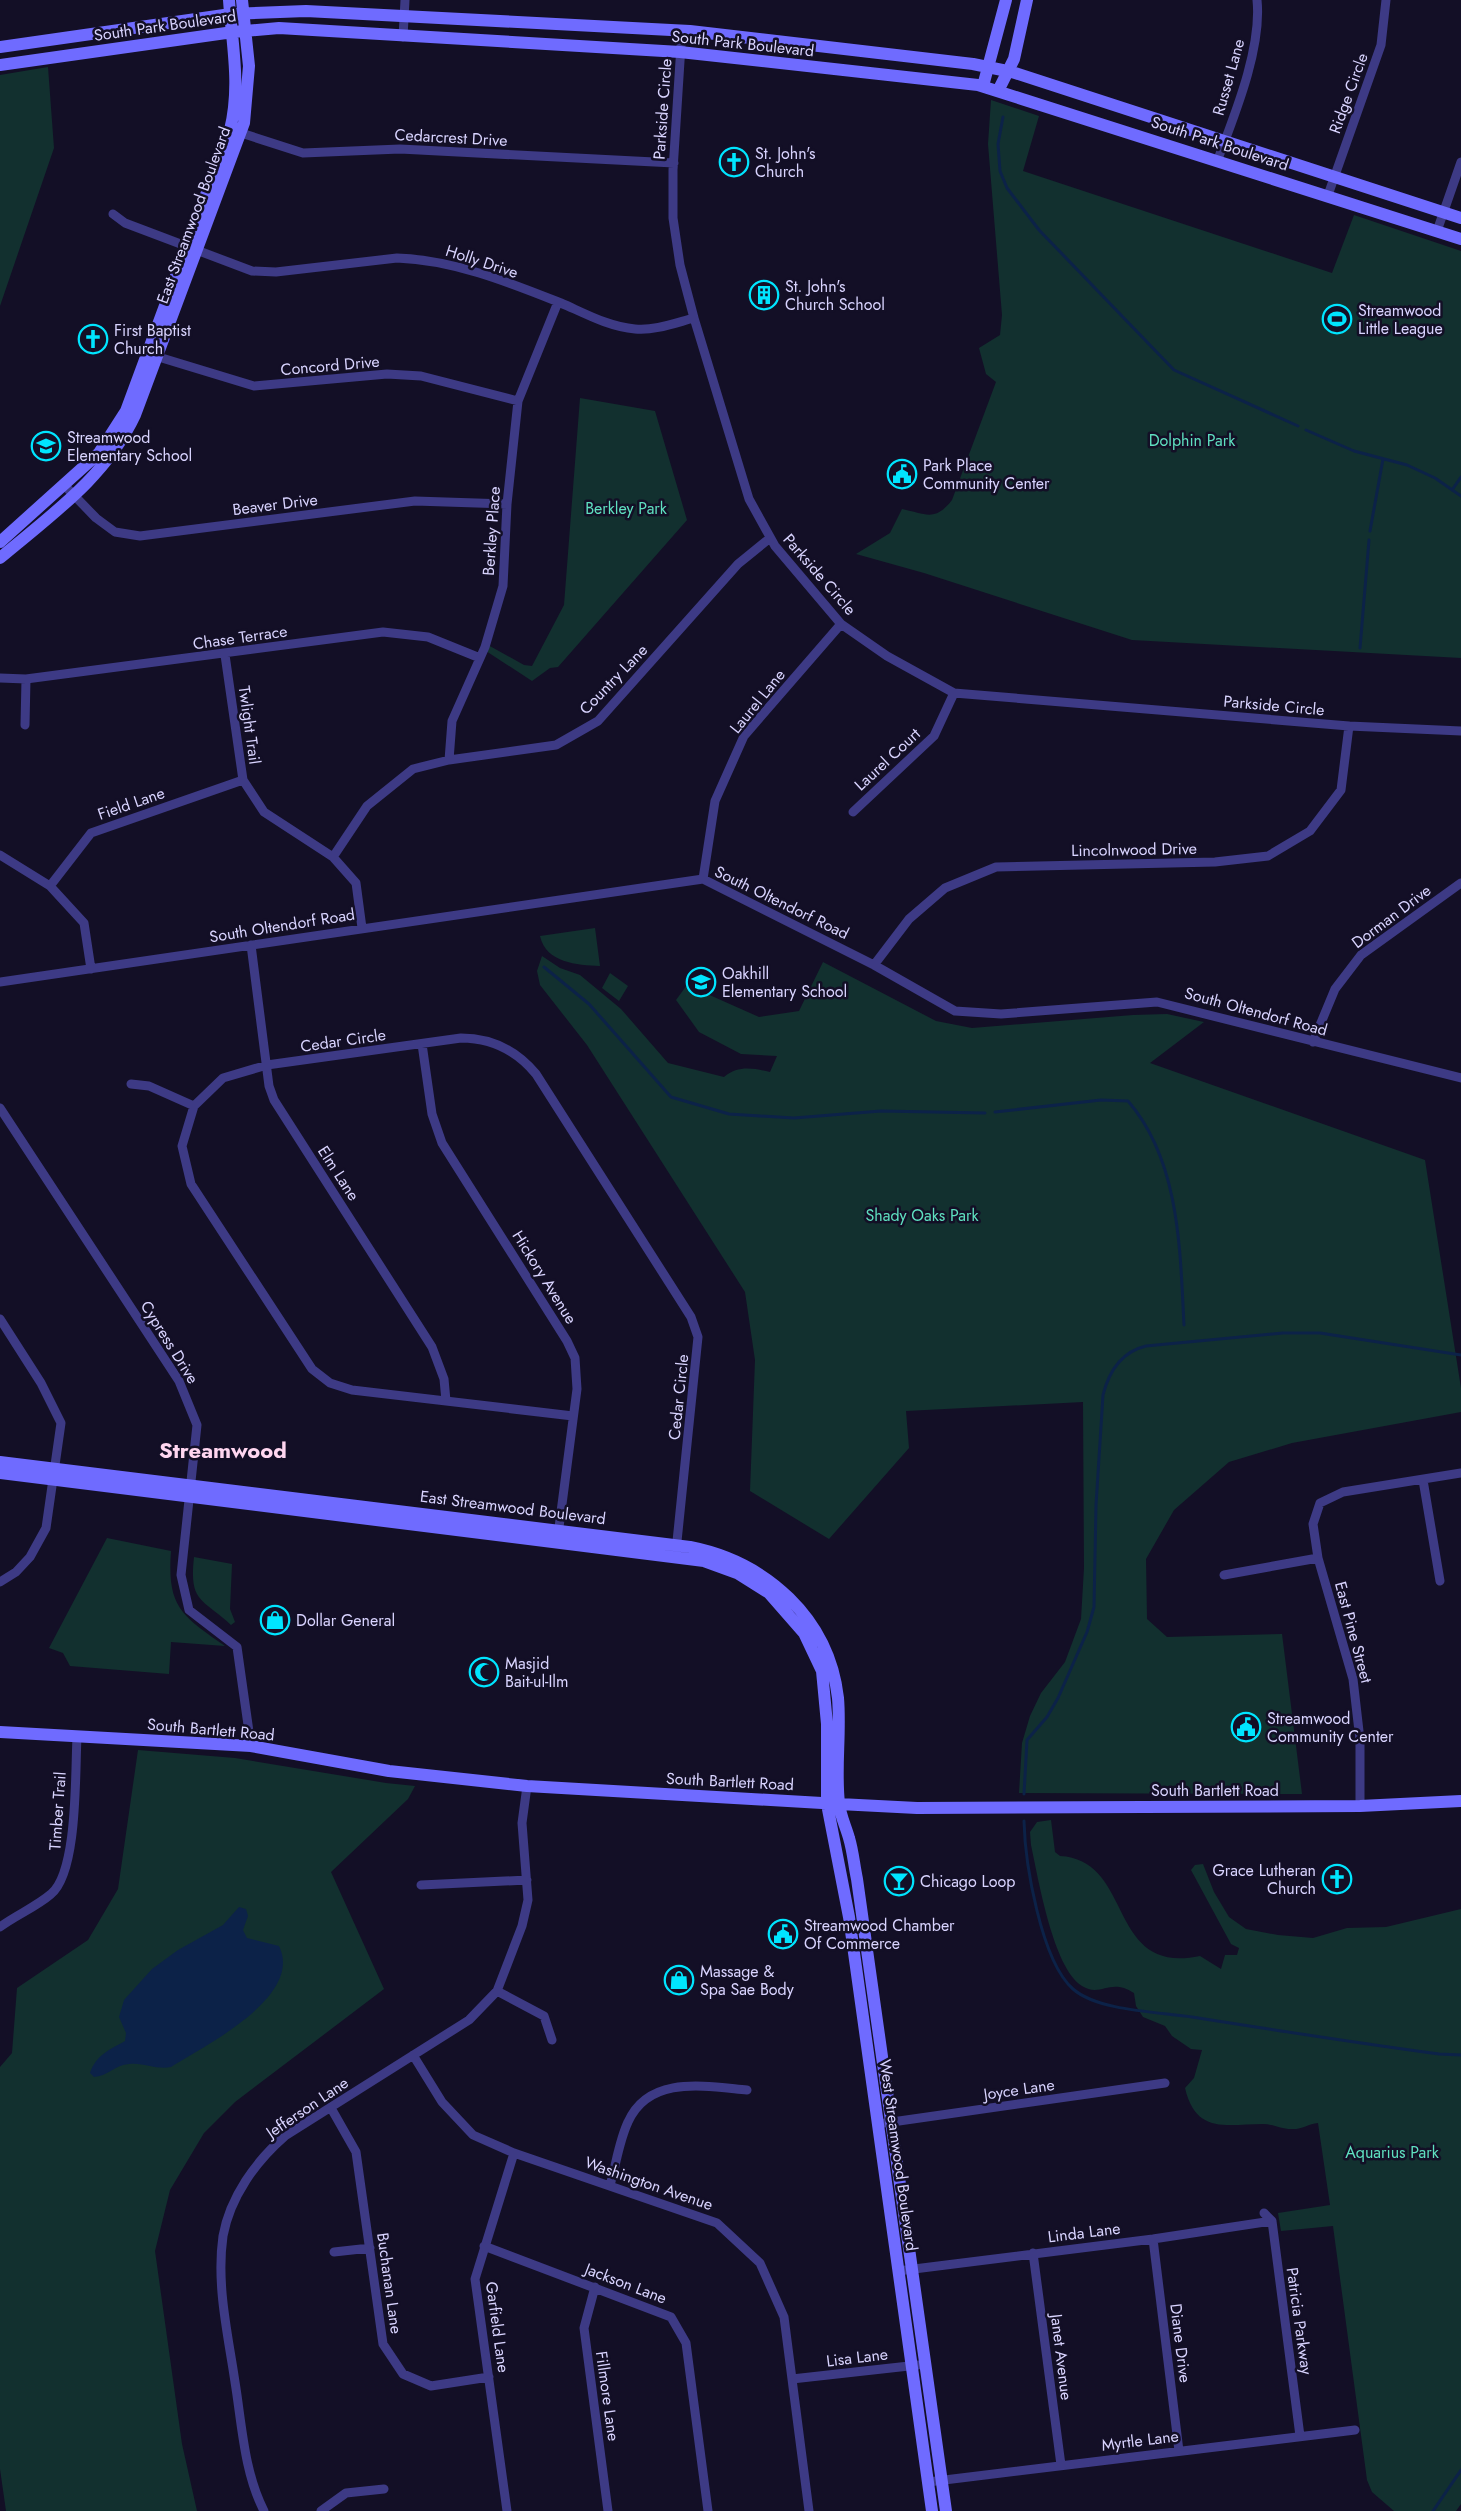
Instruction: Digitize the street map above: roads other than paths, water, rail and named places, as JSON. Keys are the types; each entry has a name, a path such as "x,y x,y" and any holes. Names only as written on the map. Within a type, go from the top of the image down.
{"street":[{"name":"East Streamwood Boulevard","path":"0,558 74,496 104,466 123,438 248,94 246,31 229,0"},
{"name":"East Streamwood Boulevard","path":"235,131 237,91 233,32 242,0"},
{"path":"403,37 405,0"},
{"path":"983,86 1006,0"},
{"path":"998,91 1009,71 1027,0"},
{"name":"Russet Lane","path":"1218,159 1251,56 1257,27 1257,0"},
{"name":"Ridge Circle","path":"1328,195 1381,45 1386,0"},
{"name":"South Park Boulevard","path":"0,47 237,14 285,10 682,30 990,66 1461,218"},
{"name":"South Park Boulevard","path":"0,65 233,32 279,28 680,52 983,86 1218,159 1461,239"},
{"name":"Parkside Circle","path":"682,30 673,218 680,265 694,318 749,498 770,538 841,624 887,656 954,693 1349,726 1461,731"},
{"name":"Cedarcrest Drive","path":"235,131 303,153 400,149 674,163"},
{"path":"1437,231 1461,162"},
{"name":"Holly Drive","path":"113,214 125,223 252,272 276,272 397,258 445,263 558,302 603,321 635,329 663,327 694,318"},
{"name":"Berkley Place","path":"449,760 452,721 494,622 502,586 507,504 518,401 558,302"},
{"name":"East Streamwood Boulevard","path":"0,542 65,486 99,453 116,430 152,355"},
{"name":"Concord Drive","path":"152,355 254,386 387,374 421,376 518,401"},
{"name":"Beaver Drive","path":"65,486 96,519 114,532 140,536 415,501 507,504"},
{"name":"Country Lane","path":"333,857 367,806 413,769 449,760 556,745 598,721 738,564 770,538"},
{"name":"Laurel Lane","path":"703,879 715,801 744,736 841,624"},
{"name":"Chase Terrace","path":"0,678 26,680 397,632 428,637 480,658"},
{"name":"Twlight Trail","path":"225,655 243,780 264,812 333,857 356,883 362,928"},
{"path":"25,725 26,680"},
{"name":"Laurel Court","path":"853,812 933,736 954,693"},
{"name":"Lincolnwood Drive","path":"874,965 909,919 945,888 996,867 1215,862 1268,856 1310,831 1341,790 1349,726"},
{"name":"Field Lane","path":"50,886 91,833 243,780"},
{"path":"0,855 50,886 84,924 91,969"},
{"name":"South Oltendorf Road","path":"0,982 703,879 874,965 955,1011 1001,1014 1157,1002 1205,1012 1313,1042 1461,1078"},
{"name":"Dorman Drive","path":"1313,1042 1335,989 1361,955 1461,883"},
{"name":"Elm Lane","path":"251,945 269,1086 274,1100 432,1347 444,1379 446,1401"},
{"name":"Cedar Circle","path":"573,1416 352,1390 330,1383 312,1369 191,1184 182,1146 194,1106 223,1078 267,1065 461,1038 480,1039 506,1047 522,1058 542,1083 691,1317 698,1337 698,1358 676,1550"},
{"name":"Hickory Avenue","path":"422,1044 432,1114 442,1143 571,1348 577,1379 558,1535"},
{"path":"131,1084 149,1086 194,1106"},
{"name":"Cypress Drive","path":"0,1108 179,1381 197,1425 181,1575 189,1610 237,1647 251,1746"},
{"path":"0,1319 41,1383 61,1423 49,1517 42,1536 23,1566 0,1582"},
{"name":"East Streamwood Boulevard","path":"0,1462 54,1474"},
{"name":"East Streamwood Boulevard","path":"0,1473 54,1474 558,1535 676,1550 716,1564 747,1578 769,1593 804,1633 820,1665 825,1687 833,1804"},
{"path":"1440,1581 1423,1480 1461,1473"},
{"name":"East Pine Street","path":"1360,1806 1360,1740 1353,1679 1318,1558 1313,1524 1320,1503 1343,1492 1423,1480"},
{"path":"1224,1575 1318,1558"},
{"name":"South Bartlett Road","path":"0,1732 251,1746 389,1771 527,1786 917,1808 1360,1806 1461,1801"},
{"name":"Timber Trail","path":"2,1922 52,1893 66,1872 70,1852 77,1737"},
{"name":"Jefferson Lane","path":"264,2511 248,2467 220,2283 224,2234 238,2194 262,2157 285,2136 469,2020 497,1990 522,1926 528,1899 522,1823 527,1786"},
{"name":"West Streamwood Boulevard","path":"833,1804 857,1879 946,2511"},
{"name":"West Streamwood Boulevard","path":"833,1804 932,2511"},
{"path":"421,1886 527,1880"},
{"path":"497,1990 544,2016 552,2040"},
{"name":"Washington Avenue","path":"413,2055 442,2102 459,2123 473,2135 514,2152 717,2223 760,2263 784,2317 809,2511"},
{"name":"Joyce Lane","path":"877,2124 1165,2083"},
{"path":"610,2185 628,2122 646,2097 665,2089 706,2086 747,2090"},
{"name":"Buchanan Lane","path":"331,2108 356,2152 383,2344 403,2374 431,2385 489,2377"},
{"name":"Garfield Lane","path":"507,2511 475,2279 514,2152"},
{"path":"1264,2213 1272,2222"},
{"name":"Linda Lane","path":"898,2271 1272,2222"},
{"name":"Patricia Parkway","path":"1272,2222 1300,2436"},
{"name":"Diane Drive","path":"1152,2239 1179,2451"},
{"name":"Jackson Lane","path":"484,2246 671,2317 686,2343 708,2511"},
{"path":"334,2252 370,2248"},
{"name":"Janet Avenue","path":"1033,2253 1061,2465"},
{"name":"Fillmore Lane","path":"595,2287 584,2328 609,2511"},
{"name":"Lisa Lane","path":"792,2379 926,2364"},
{"name":"Myrtle Lane","path":"928,2482 1355,2430"},
{"path":"321,2511 346,2493 384,2489"}],"water":[{"path":"239,1907 246,1909 248,1916 243,1930 247,1938 279,1946 283,1965 277,1983 265,2001 226,2033 171,2067 129,2064 94,2077 90,2073 96,2062 125,2041 126,2033 119,2017 124,2000 152,1969 178,1950 223,1925"}],"waterway":[{"path":"1003,117 998,144 1000,171 1007,188 1039,230 1174,370 1298,426"},
{"path":"1306,430 1354,451 1407,465 1435,478 1461,496"},
{"path":"1370,531 1383,459"},
{"path":"1452,490 1461,477"},
{"path":"1360,648 1369,540"},
{"path":"544,967 589,1004 671,1097 729,1114 794,1118 881,1111 985,1113"},
{"path":"995,1112 1101,1100 1128,1101 1145,1125 1168,1178 1178,1237 1184,1325"},
{"path":"1024,1794 1027,1740 1047,1717 1058,1698 1087,1632 1094,1607 1096,1505 1103,1395 1117,1364 1130,1353 1146,1346 1283,1333 1320,1333 1461,1355"},
{"path":"1024,1821 1032,1885 1044,1935 1062,1975 1073,1989 1084,1996 1098,2002 1130,2009 1408,2050 1461,2055"},
{"path":"1433,2511 1461,2470"}],"place":[{"name":"St. John's Church","path":"734,162"},
{"name":"St. John's Church School","path":"764,295"},
{"name":"Streamwood Little League","path":"1337,319"},
{"name":"First Baptist Church","path":"93,339"},
{"name":"Streamwood Elementary School","path":"46,446"},
{"name":"Park Place Community Center","path":"902,474"},
{"name":"Oakhill Elementary School","path":"701,982"},
{"name":"Dollar General","path":"275,1620"},
{"name":"Masjid Bait-ul-Ilm","path":"484,1672"},
{"name":"Streamwood Community Center","path":"1246,1727"},
{"name":"Grace Lutheran Church","path":"1337,1879"},
{"name":"Chicago Loop","path":"899,1881"},
{"name":"Streamwood Chamber Of Commerce","path":"783,1934"},
{"name":"Massage & Spa Sae Body","path":"679,1980"}],"district":[{"name":"Streamwood","path":"223,1450"}],"park label":[{"name":"Dolphin Park","path":"1192,440"},
{"name":"Berkley Park","path":"626,508"},
{"name":"Shady Oaks Park","path":"922,1215"},
{"name":"Aquarius Park","path":"1392,2152"}]}
